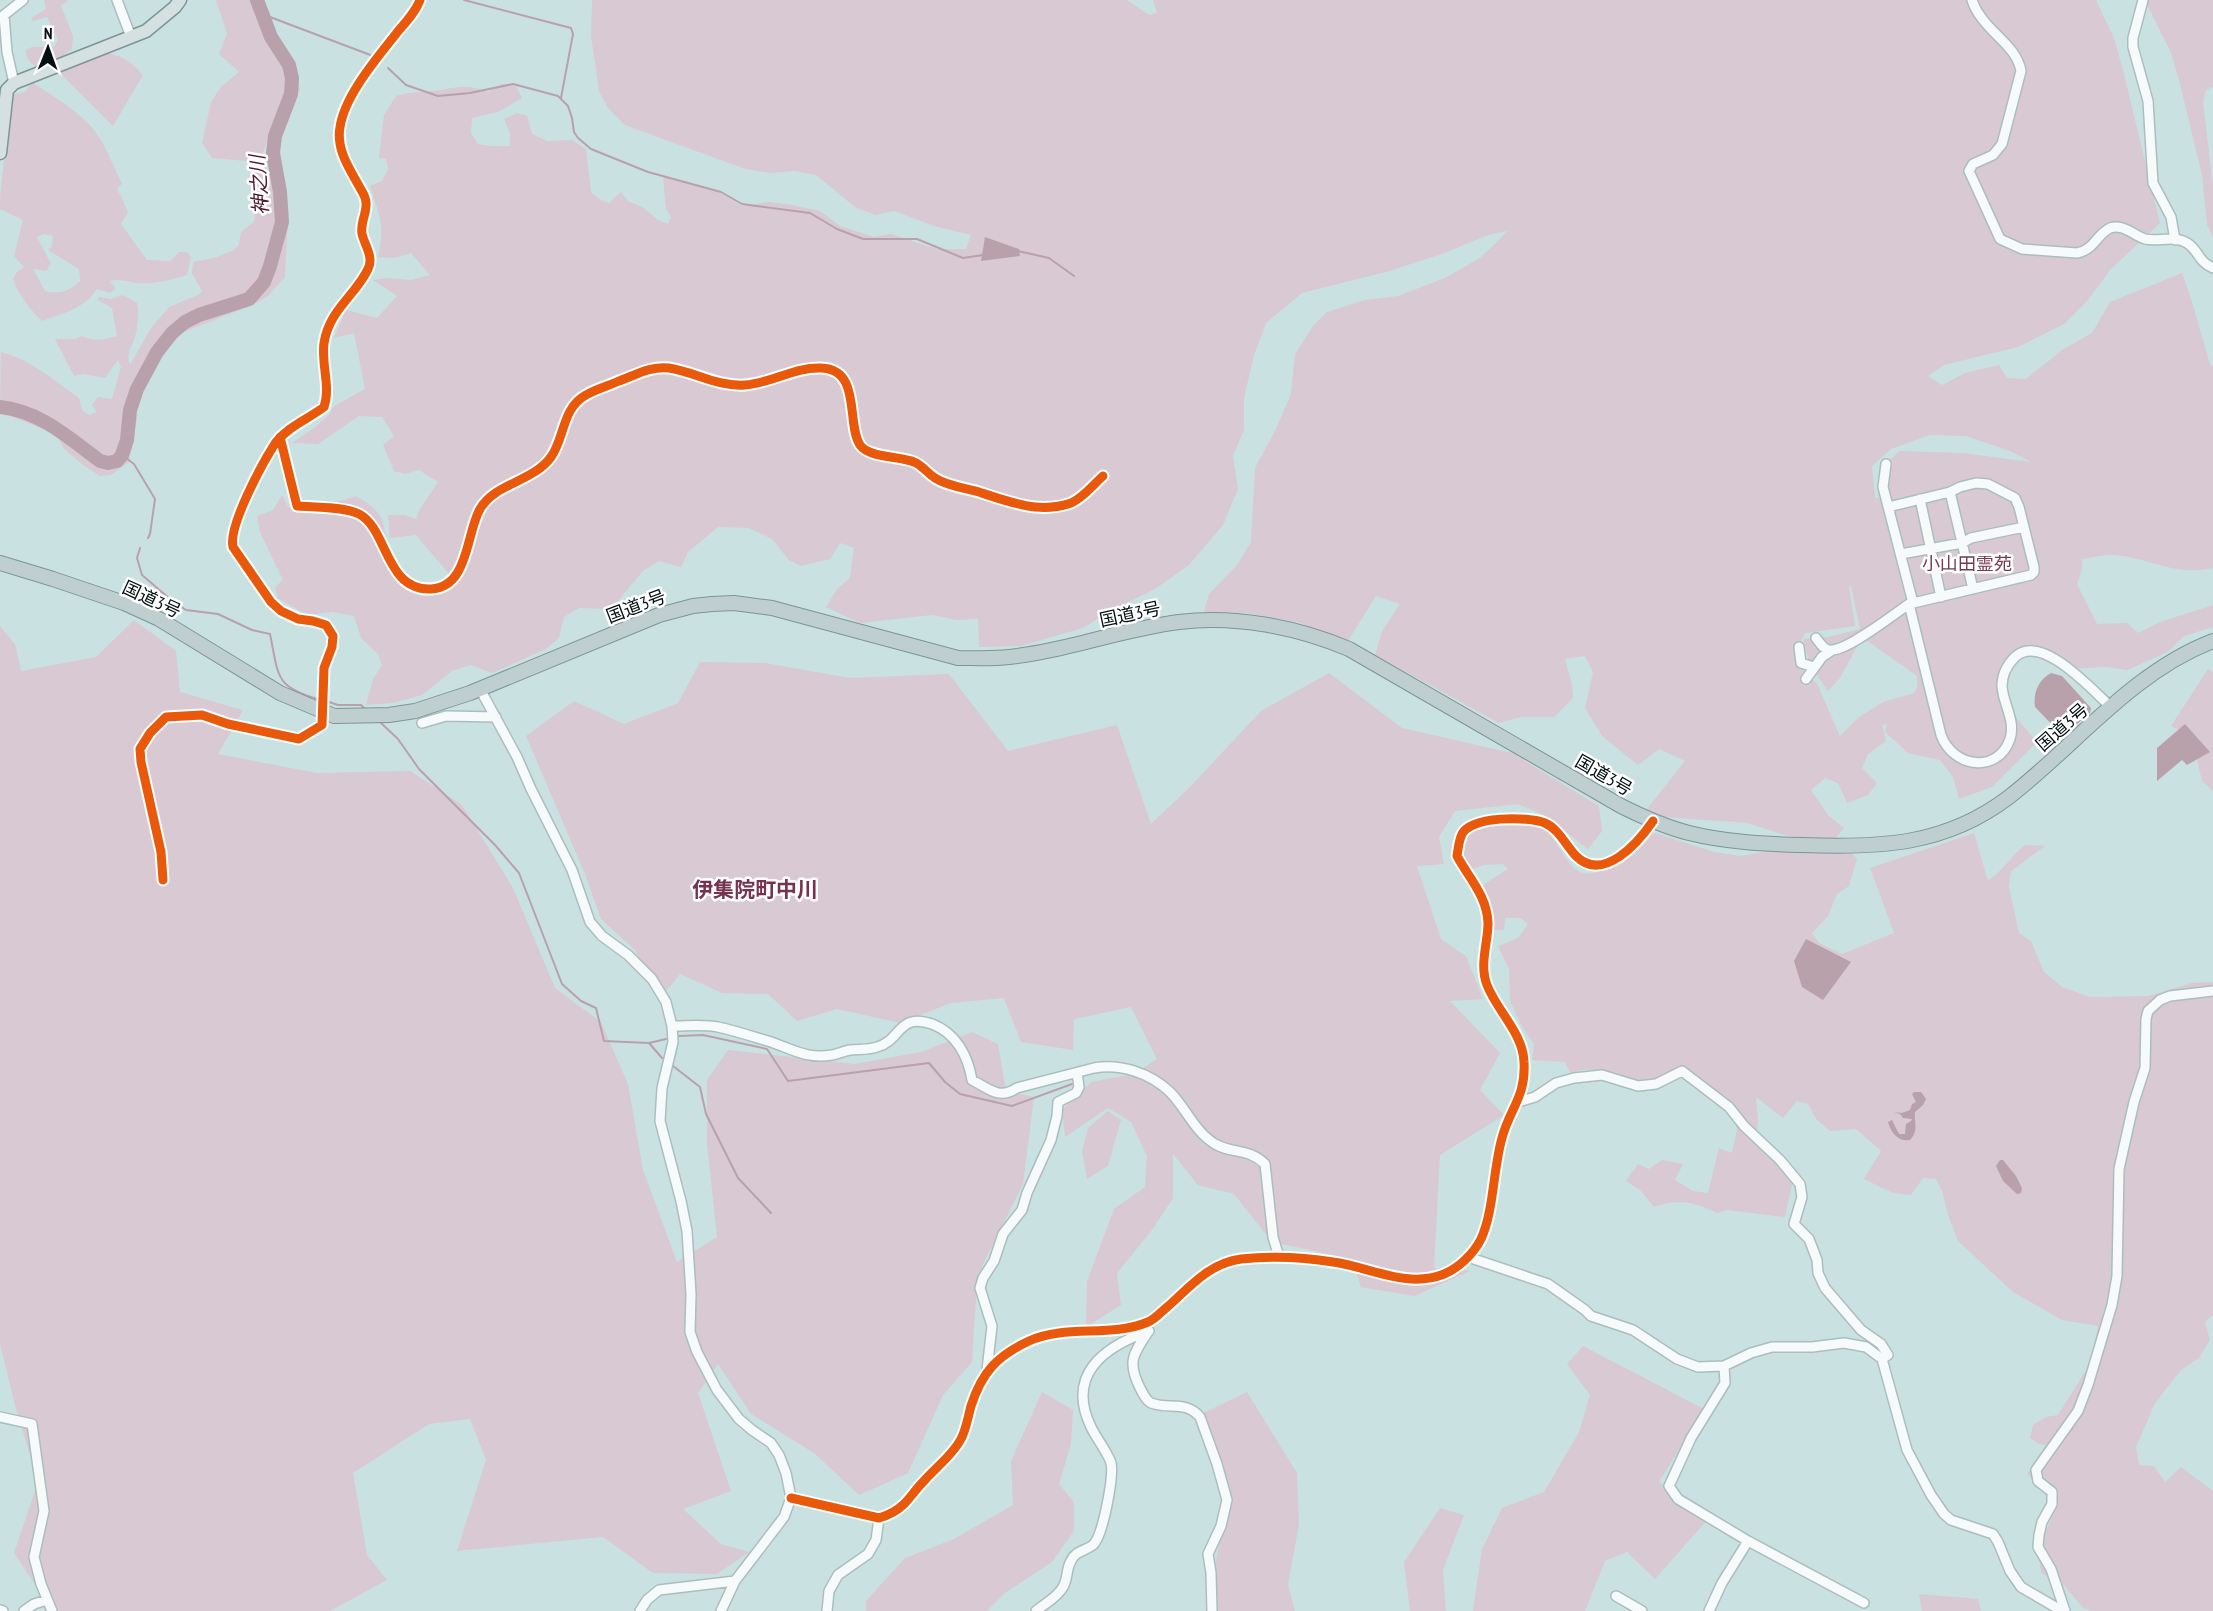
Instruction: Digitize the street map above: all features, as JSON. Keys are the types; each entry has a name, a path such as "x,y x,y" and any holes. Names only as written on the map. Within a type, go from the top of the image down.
{"highway":[{"name":"国道3号","path":"0,563 84,589 159,619 280,693 323,704 334,716 389,715 415,711 480,689 659,615 693,606 712,604 734,603 772,608 958,657 987,658 1024,655 1182,621 1247,622 1325,639 1349,649 1621,807 1653,822 1689,833 1773,844 1871,847 1924,839 1969,821 2007,799 2165,664 2213,641"}],"main road":[{"path":"0,153 7,90 14,83 131,37 155,25 180,0"}],"street":[{"path":"14,83 5,36 4,15 23,0"},
{"path":"117,0 131,37"},
{"path":"163,880 160,852 140,749 150,733 166,717 202,715 228,724 299,740 322,725 324,668 332,647 333,636 326,625 290,616 276,606 231,541 237,518 270,451 280,437 324,407 326,393 324,342 342,303 370,267 369,252 362,233 366,198 345,162 339,144 339,128 343,114 356,89 420,0"},
{"path":"1972,0 1980,17 2014,55 2020,64 2021,71 2002,144 1993,155 1973,164 1969,171 2000,239 2022,249 2077,253 2085,251 2110,228 2116,227 2143,238 2188,243 2202,263 2213,268"},
{"path":"2143,0 2133,38 2133,47 2148,101 2153,183 2171,218 2175,240"},
{"path":"280,437 297,506 348,510 361,514 369,523 396,571 418,588 434,589 446,585 462,564 481,507 494,494 530,475 550,458 569,411 575,403 599,388 649,369 670,368 725,384 744,385 763,382 804,367 826,368 843,379 849,389 860,444 868,451 909,460 918,464 935,478 998,499 1033,507 1050,507 1069,503 1078,499 1103,476"},
{"path":"1886,464 1883,487 1901,554 1941,735 1945,746 1952,754 1972,763 1996,757 2005,748 2010,739 2011,727 2003,679 2006,669 2022,652 2042,651 2054,658 2111,708"},
{"path":"1806,679 1821,657 1850,645 1911,604 2031,575 2034,572 2015,498 1988,484 1976,483 1950,492 1888,507"},
{"path":"1950,492 1973,589"},
{"path":"1920,500 1941,597"},
{"path":"1901,554 1962,543 1971,538 2024,526"},
{"path":"1816,638 1823,648 1831,651"},
{"path":"1799,647 1801,663 1814,668"},
{"path":"480,689 572,870 590,922 602,936 628,955 652,980 666,1002 673,1042 662,1088 660,1121 687,1231 691,1294 690,1332 697,1352 717,1390 739,1419 771,1443 779,1455 786,1473 791,1498 784,1517 735,1581 721,1611"},
{"path":"422,723 446,716 496,717"},
{"path":"791,1498 879,1518 891,1514 904,1504 948,1456 961,1438 977,1387 987,1370 1006,1352 1055,1333 1133,1327 1151,1321 1211,1269 1222,1263 1279,1257 1332,1261 1404,1279 1425,1280 1457,1268 1481,1239 1502,1137 1518,1102 1524,1082 1524,1059 1514,1031 1486,983 1483,963 1488,923 1485,906 1475,883 1457,856 1462,833 1468,828 1494,819 1525,818 1546,824 1585,864 1599,866 1629,850 1640,840 1653,822"},
{"path":"2063,1611 2051,1569 2038,1547 2042,1522 2052,1504 2052,1492 2038,1481 2036,1470 2078,1411 2112,1305 2117,1276 2119,1169 2134,1102 2145,1068 2148,1011 2160,1000 2170,996 2213,991"},
{"path":"672,1026 716,1027 772,1042 807,1056 832,1055 848,1050 879,1047 890,1040 901,1027 916,1020 947,1031 969,1063 972,1080 998,1094 1008,1094 1017,1088 1106,1065 1123,1066 1169,1091 1200,1132 1217,1145 1258,1157 1265,1164 1273,1237 1279,1257"},
{"path":"1518,1102 1535,1097 1556,1083 1574,1078 1602,1075 1638,1086 1656,1084 1682,1071 1729,1107 1744,1126 1780,1160 1800,1184 1802,1197 1794,1224 1809,1239 1817,1260 1818,1273 1825,1288 1861,1330 1881,1344 1888,1355 1882,1359"},
{"path":"987,1370 992,1326 981,1294 983,1278 994,1261 1003,1234 1022,1210 1027,1192 1051,1140 1058,1102 1076,1093 1079,1087 1077,1073"},
{"path":"1468,1257 1548,1284 1591,1316 1633,1330 1683,1362 1706,1368 1724,1366 1751,1353 1772,1347 1812,1347 1844,1343 1866,1347 1882,1359 1907,1450 1930,1495 1944,1514 1952,1520 1993,1534 2010,1571 2021,1587 2063,1611"},
{"path":"1151,1321 1149,1331 1133,1354 1133,1375 1145,1398 1152,1403 1188,1407 1200,1417 1227,1500 1221,1526 1208,1554 1212,1611"},
{"path":"1036,1611 1063,1587 1071,1561 1077,1553 1093,1545 1100,1536 1112,1476 1111,1461 1101,1448 1082,1406 1082,1385 1091,1367 1106,1351 1126,1339 1149,1331"},
{"path":"1724,1366 1725,1383 1691,1438 1669,1486 1678,1499 1748,1541 1864,1603"},
{"path":"0,1417 32,1424 44,1510 34,1557 52,1611"},
{"path":"827,1611 829,1591 838,1575 868,1554 876,1540 879,1518"},
{"path":"1708,1611 1748,1541"},
{"path":"640,1611 647,1600 659,1590 735,1581"},
{"path":"1616,1596 1642,1611"},
{"path":"24,1611 34,1604 47,1600"}],"green space":[{"path":"44,0 68,0 61,6 73,36 72,49 61,57 38,67 29,61 26,50 32,47 54,47 58,40 47,17 33,21 31,18 46,9"},
{"path":"216,0 262,0 270,13 274,33 297,74 300,89 288,122 273,128 261,157 246,161 212,158 202,143 211,102 220,88 239,72 219,54 227,34"},
{"name":"小山田霊苑","path":"592,0 1127,0 1149,15 1157,13 1153,0 2096,0 2114,38 2160,223 2111,269 2088,300 2064,324 2018,347 1944,365 1928,376 1942,385 1965,373 1999,365 2007,378 2026,379 2062,350 2092,333 2110,302 2182,273 2210,364 2213,367 2213,568 2185,570 2125,556 2104,555 2082,559 2082,569 2077,584 2097,624 2127,623 2138,633 2160,622 2213,605 2213,627 2184,636 2168,652 2127,670 2107,667 2065,669 2056,662 2034,653 2020,658 2007,677 2007,690 2012,713 2037,742 1992,787 1959,799 1953,777 1940,760 1908,753 1885,732 1887,724 1882,725 1886,741 1868,754 1862,768 1877,783 1868,795 1847,803 1838,783 1825,778 1811,790 1828,815 1844,828 1833,841 1788,836 1747,823 1664,817 1647,809 1685,761 1659,749 1638,765 1602,736 1585,708 1593,672 1585,656 1565,659 1573,698 1554,717 1521,717 1499,723 1375,655 1382,631 1400,604 1376,596 1348,641 1297,622 1247,613 1204,612 1209,594 1237,565 1251,542 1255,468 1276,429 1291,394 1295,354 1313,326 1327,312 1365,300 1398,296 1445,278 1480,258 1508,231 1488,235 1442,254 1386,272 1302,293 1266,323 1254,355 1244,398 1244,430 1233,456 1238,489 1223,525 1189,565 1155,589 1112,610 1083,628 1021,646 979,647 978,619 956,620 932,615 860,623 826,607 837,589 850,578 854,548 840,543 830,559 801,566 789,560 772,539 749,528 718,527 688,552 681,567 659,561 643,571 611,609 579,608 564,617 559,638 546,649 492,673 471,665 452,671 422,695 392,703 366,705 373,679 382,665 378,654 361,638 354,616 332,612 307,615 278,598 275,587 283,580 260,532 257,516 273,510 282,495 288,507 341,501 356,496 374,508 383,521 385,537 382,558 403,585 418,594 427,596 452,590 456,582 416,535 390,538 388,515 404,515 416,519 438,482 419,470 405,474 394,471 383,445 394,436 382,417 359,416 318,444 292,443 329,415 334,406 365,389 354,333 334,338 346,310 377,318 397,296 373,280 387,278 411,280 430,275 411,253 395,258 378,257 381,228 370,186 382,181 388,169 386,159 379,158 384,115 396,96 460,87 488,92 502,84 516,86 522,98 498,112 472,118 471,133 478,144 510,146 510,133 504,119 517,113 527,116 532,134 547,141 572,140 586,149 591,192 599,199 609,203 621,192 628,201 644,208 658,220 668,224 671,217 666,209 663,176 717,191 742,206 769,202 820,211 840,226 874,237 891,234 937,249 966,249 971,235 934,226 894,211 875,215 855,207 816,175 795,171 771,173 745,169 625,125 608,108 599,91 591,36","holes":["1930,435 1966,436 2010,451 2031,462 1963,453 1900,451 1883,466 1883,495 1875,498 1872,466 1891,449","1849,586 1851,586 1860,629 1828,637 1803,639 1810,665 1828,691 1840,678 1859,643 1866,640 1917,676 1917,688 1914,693 1883,702 1859,717 1840,736 1817,684 1801,667 1798,648 1805,633 1855,626"]},
{"path":"2145,0 2213,0 2213,87 2206,90 2203,102 2213,186 2213,237 2207,225 2202,175 2180,84 2171,53"},
{"path":"105,53 126,60 143,75 113,126 57,70"},
{"path":"32,82 68,106 94,129 122,184 117,188 128,212 121,224 147,260 170,261 179,252 187,252 191,257 187,275 151,283 113,280 109,281 116,288 110,293 97,289 86,301 65,313 42,321 33,311 21,296 13,279 24,267 14,256 23,220 0,209 3,165 14,94 25,92","holes":["44,234 53,236 52,246 48,250 79,269 80,281 68,290 59,292 45,291 33,269 46,271 51,264 37,237"]},
{"path":"255,161 263,163 285,200 288,216 285,277 267,297 181,333 157,358 133,390 137,418 129,462 111,475 100,476 64,449 56,434 0,412 1,352 32,365 79,398 82,410 89,415 97,412 92,405 98,397 112,399 121,367 118,360 105,378 84,374 74,376 55,339 75,339 82,336 99,340 117,336 112,308 98,300 99,297 111,299 123,295 137,303 138,307 137,329 129,356 129,364 131,363 151,328 169,307 200,294 202,291 192,273 193,262 214,258 232,251 239,245 241,232 254,222"},
{"path":"134,620 176,651 180,692 243,710 218,754 317,773 410,771 462,805 513,888 555,988 601,1022 628,1084 643,1170 677,1262 717,1237 707,1143 707,1080 728,1050 855,1064 921,1052 972,1032 998,1044 1006,1091 1034,1097 1023,1184 983,1264 977,1283 972,1362 943,1395 908,1473 859,1495 814,1453 751,1414 718,1364 698,1393 731,1491 683,1509 721,1544 749,1552 717,1574 653,1573 603,1537 457,1551 486,1460 470,1419 429,1424 353,1473 367,1555 387,1580 330,1611 48,1611 44,1598 14,1553 38,1482 0,1344 0,626 15,644 21,671 96,657"},
{"path":"700,662 765,663 850,678 949,674 1008,751 1117,725 1151,824 1189,788 1261,711 1329,673 1402,728 1512,753 1599,806 1602,831 1588,849 1544,815 1518,804 1455,811 1439,837 1444,864 1417,866 1441,939 1466,956 1483,999 1450,1001 1500,1053 1480,1090 1504,1115 1440,1155 1434,1268 1470,1271 1414,1296 1361,1287 1352,1259 1272,1242 1234,1194 1198,1185 1173,1154 1173,1198 1152,1230 1117,1273 1121,1305 1086,1327 1087,1281 1114,1209 1145,1187 1147,1156 1131,1122 1108,1108 1065,1137 1062,1110 1091,1082 1134,1074 1157,1059 1131,1007 1074,1019 1073,1050 1021,1042 1004,998 951,1003 900,1023 837,1009 797,1021 768,994 722,993 680,974 660,999 635,950 601,919 585,874 526,736 574,701 624,724 678,703"},
{"path":"2208,669 2213,672 2213,791 2202,781 2196,755 2188,735 2171,726"},
{"path":"1515,820 1546,831 1570,864 1583,873 1604,870 1615,864 1626,856 1649,831 1714,852 1741,856 1794,846 1850,851 1857,859 1849,886 1837,894 1828,916 1812,933 1819,943 1842,954 1894,933 1870,868 1974,833 1988,881 2025,845 2045,846 2011,871 2009,887 2019,933 2031,941 2044,972 2062,987 2090,997 2148,996 2192,983 2213,982 2213,1315 2205,1322 2210,1340 2199,1358 2181,1370 2155,1403 2136,1447 2139,1465 2154,1466 2165,1482 2181,1467 2213,1491 2213,1611 2091,1611 2083,1608 2058,1578 2042,1574 2041,1547 2058,1504 2027,1474 2046,1445 2039,1444 2030,1438 2033,1425 2046,1417 2058,1415 2090,1364 2098,1326 2062,1320 2013,1292 1958,1241 1936,1179 1923,1178 1911,1195 1893,1193 1864,1179 1881,1151 1856,1129 1830,1131 1816,1119 1808,1104 1797,1101 1783,1118 1756,1097 1758,1120 1756,1144 1775,1159 1793,1180 1785,1217 1727,1210 1717,1213 1687,1202 1654,1207 1640,1190 1626,1181 1638,1164 1649,1169 1662,1160 1683,1164 1675,1180 1693,1191 1708,1193 1719,1148 1732,1153 1737,1130 1735,1117 1688,1070 1657,1082 1638,1083 1596,1070 1571,1074 1565,1062 1532,1060 1534,1044 1523,1029 1510,1001 1509,969 1498,946 1518,938 1528,924 1521,918 1505,918 1504,930 1487,930 1485,914 1476,893 1508,869 1503,864 1484,865 1463,873 1460,841 1474,828"},
{"path":"1108,1111 1121,1120 1108,1166 1087,1179 1082,1151 1088,1128"},
{"path":"1583,1346 1704,1409 1659,1482 1709,1518 1655,1579 1627,1552 1605,1561 1585,1611 1473,1611 1482,1549 1502,1508 1544,1492 1579,1432 1590,1395 1567,1364"},
{"path":"1042,1392 1073,1410 1071,1444 1059,1484 1074,1502 1074,1531 1052,1562 1005,1593 987,1611 866,1611 866,1601 905,1558 954,1539 1013,1505 1011,1461"},
{"path":"1247,1392 1297,1473 1299,1524 1288,1585 1295,1611 1214,1611 1210,1595 1227,1500 1195,1417"},
{"path":"1440,1508 1464,1515 1443,1570 1446,1611 1410,1611 1404,1562"},
{"path":"1919,1594 1978,1599 1981,1611 1922,1611"}],"shaded area":[{"path":"985,237 1019,249 1020,256 981,261"},
{"path":"2051,673 2062,676 2091,708 2090,713 2065,734 2060,733 2035,707 2037,687"},
{"path":"2185,724 2210,752 2187,765 2182,760 2157,781 2157,748"},
{"path":"1806,939 1851,962 1823,1000 1802,987 1794,961"},
{"path":"1921,1092 1926,1099 1915,1112 1913,1136 1910,1140 1902,1140 1893,1133 1888,1122 1892,1120 1899,1134 1905,1134 1906,1124 1912,1119 1903,1118 1894,1112 1902,1113 1910,1110 1912,1104 1916,1102 1912,1094"},
{"path":"2000,1160 2003,1160 2016,1176 2022,1188 2021,1193 2017,1194 2003,1181 1996,1166"}],"waterway":[{"name":"神之川","path":"0,407 41,420 100,461 108,463 117,461 122,455 127,440 130,410 137,389 157,352 172,333 185,322 199,315 249,299 264,282 282,222 280,192 273,153 275,136 291,94 292,78 289,65 271,37 257,0"},
{"path":"464,0 571,28 573,34 561,98"},
{"path":"262,14 373,56"},
{"path":"388,68 406,85 438,96 470,93 513,84 558,96 568,106 574,132 591,149 648,172 721,192 742,204 810,213 837,229 863,239 917,239 963,258 983,255"},
{"path":"1018,251 1049,258 1074,276"},
{"path":"122,455 134,464 155,499 148,538"},
{"path":"140,548 137,558 142,575 170,599 186,610 218,614 252,630 270,634 281,678 294,690 321,700"},
{"path":"326,701 338,705 361,705 366,710"},
{"path":"380,722 398,739 419,769 495,845 519,873 562,984 581,1001 596,1008 604,1041 649,1043 666,1039"},
{"path":"679,1036 703,1035 767,1049 788,1081 929,1063 945,1082 960,1094 1012,1106 1072,1084"},
{"path":"649,1043 662,1058"},
{"path":"673,1066 700,1087 706,1114 738,1178 771,1213"}],"cycle path":[{"path":"163,880 161,852 140,749 150,733 166,717 202,715 228,724 299,739 322,725 324,668 332,647 333,636 326,625 298,619 281,611 271,602 233,547 233,537 248,494 276,442 292,427 324,407 327,392 323,351 327,331 331,321 370,265 362,234 365,198 344,158 340,143 339,135 343,114 373,63 411,16 420,0"},
{"path":"280,437 297,506 338,509 359,514 376,532 389,558 404,580 416,587 431,589 443,586 453,579 460,569 475,519 487,500 495,493 534,472 551,457 568,415 578,401 598,389 656,368 679,370 716,382 735,385 755,384 811,368 834,371 848,387 856,436 864,449 877,455 914,462 945,483 1014,503 1040,507 1071,503 1080,498 1103,476"},
{"path":"791,1498 879,1518 899,1509 957,1445 964,1432 975,1394 986,1374 999,1359 1029,1341 1043,1336 1119,1329 1148,1322 1209,1271 1230,1261 1264,1258 1310,1259 1347,1265 1388,1276 1416,1279 1444,1274 1460,1264 1478,1244 1485,1228 1499,1150 1505,1128 1520,1094 1524,1074 1523,1051 1519,1041 1487,985 1484,969 1488,931 1487,913 1477,888 1457,856 1461,836 1467,828 1488,821 1500,819 1537,821 1554,829 1576,856 1586,863 1597,865 1608,863 1619,857 1638,840 1653,821"}],"district":[{"name":"伊集院町中川","path":"755,889"}]}
